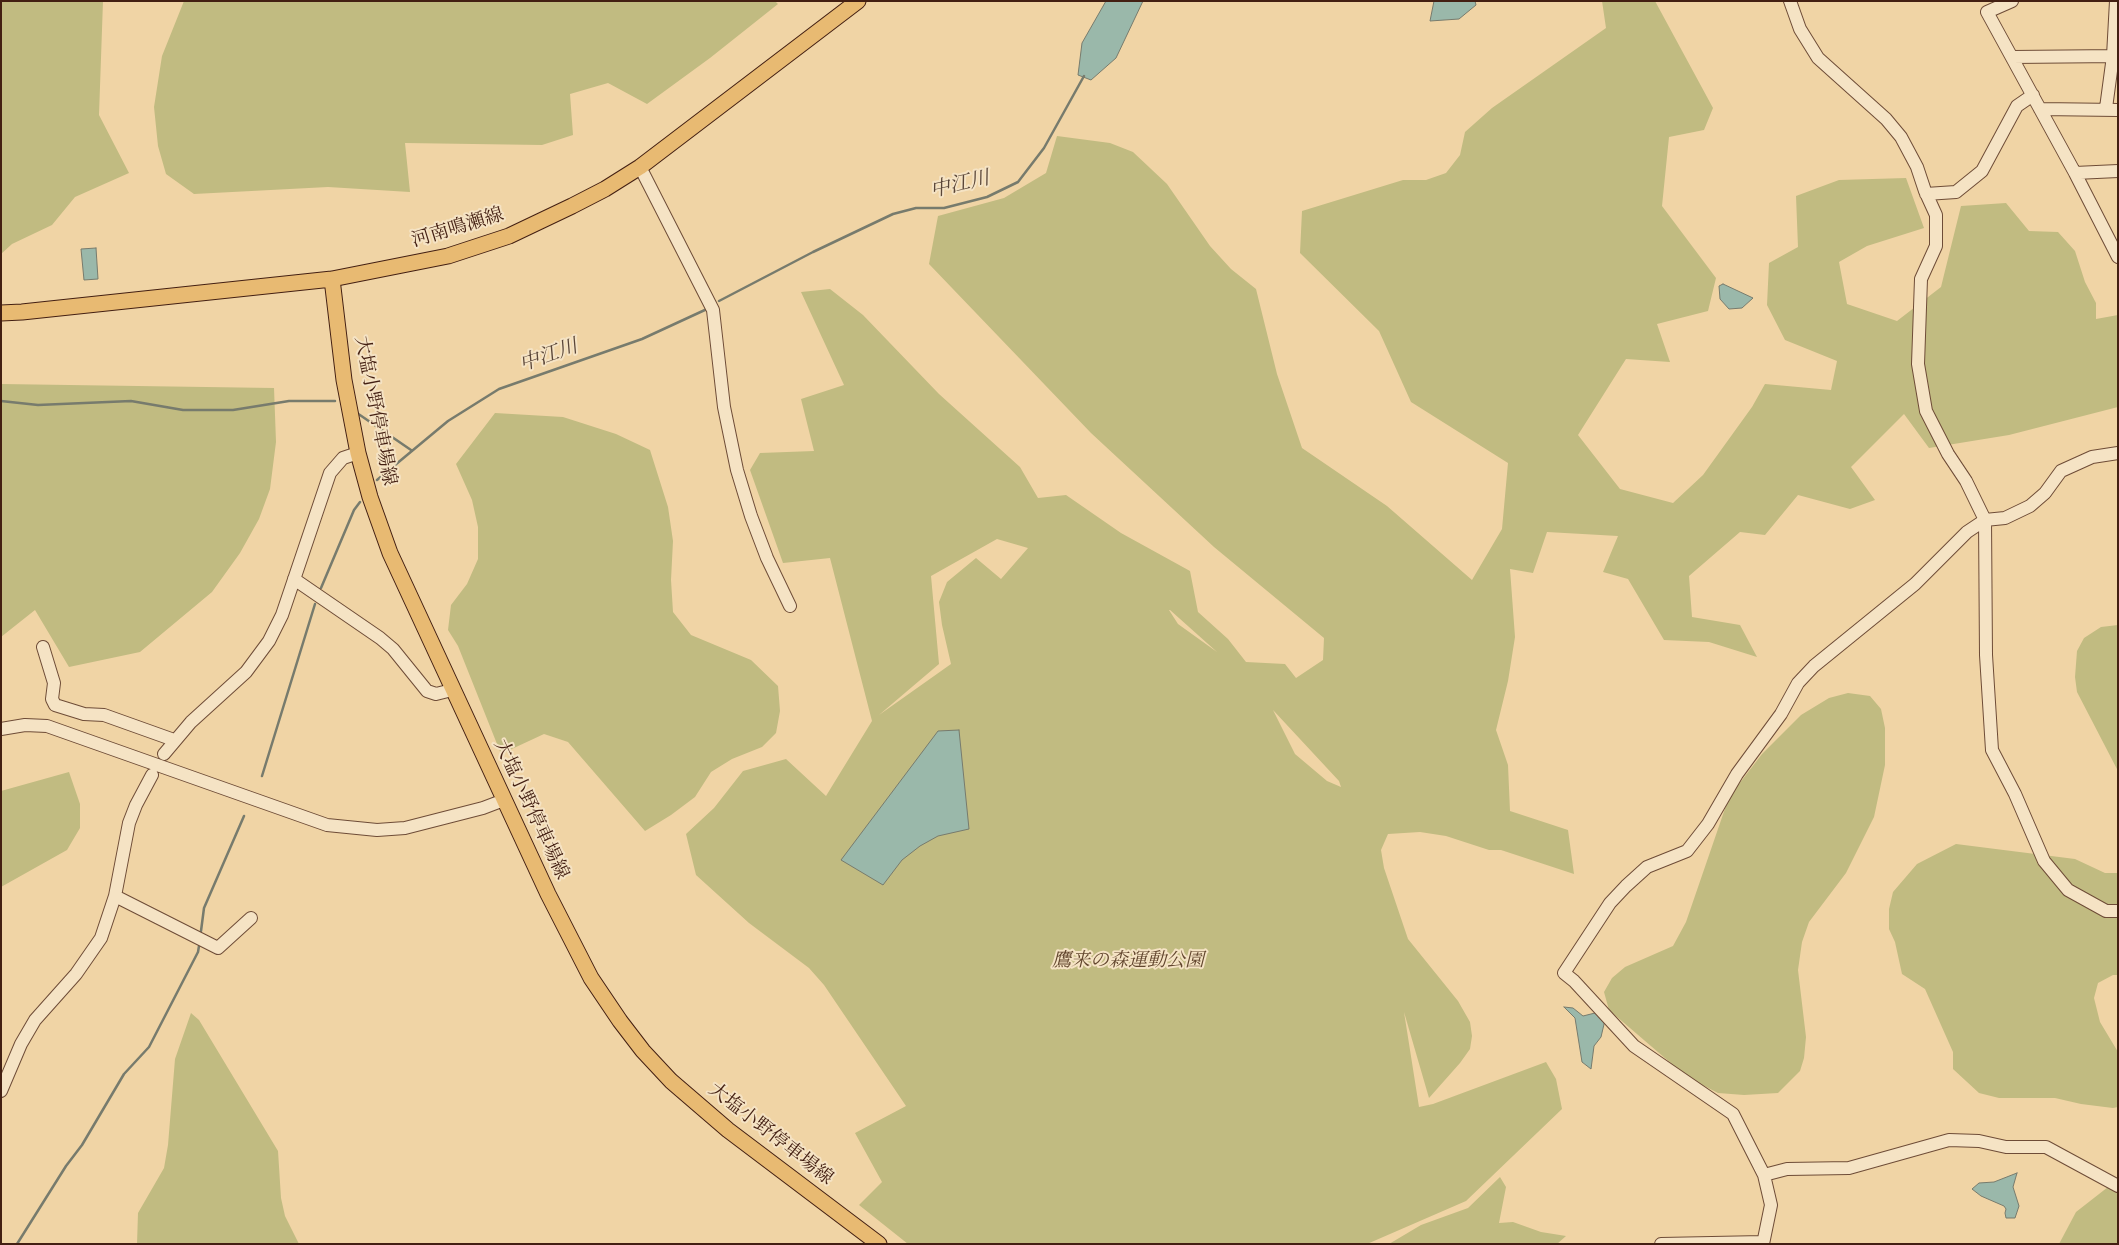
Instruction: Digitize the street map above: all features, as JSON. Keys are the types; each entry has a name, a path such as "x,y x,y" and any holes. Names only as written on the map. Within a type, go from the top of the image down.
{"main road":[{"name":"河南鳴瀬線","path":"1,313 332,279 448,256 501,238 572,206 605,189 640,167 858,1"},
{"name":"大塩小野停車場線","path":"332,279 344,380 358,453 370,497 390,553 548,894 591,978 643,1051 671,1081 728,1130 879,1244"}],"street":[{"path":"1790,1 1800,29 1818,58 1886,119 1901,137 1917,167 1926,194 1936,215 1936,246 1922,279 1918,364 1926,411 1948,454 1966,481 1985,520 1986,655 1992,750 2015,794 2044,860 2068,890 2106,911 2118,911"},
{"path":"2012,1 1987,12 2113,239 2118,257"},
{"path":"2040,109 2112,109 2116,1"},
{"path":"2012,56 2115,56"},
{"path":"1926,194 1956,192 1982,170 2017,106 2033,95"},
{"path":"640,167 713,310 724,406 737,470 766,558 790,606"},
{"path":"2075,173 2118,171"},
{"path":"164,754 191,722 246,672 270,641 282,615 330,473 334,466 344,458 358,453"},
{"path":"1661,1244 1763,1243 1771,1205 1764,1175 1734,1114 1634,1046 1574,981 1564,973 1610,903 1626,886 1647,867 1687,851 1708,824 1737,774 1781,714 1798,683 1829,652 1915,584 1954,543 1985,520 2005,518 2030,506 2045,493 2061,471 2092,457 2118,453"},
{"path":"294,580 380,638 393,649 427,690 436,694 452,690"},
{"path":"43,647 54,683 52,699 55,705 84,714 104,715 174,740"},
{"path":"1,729 25,725 47,726 327,825 377,830 405,828 483,808 504,800"},
{"path":"1,1091 21,1044 35,1020 81,968 101,938 115,896 129,823 152,775"},
{"path":"115,896 218,948 251,918"},
{"path":"1764,1175 1794,1169 1849,1168 1949,1140 1979,1141 2006,1147 2046,1148 2118,1186"}],"green space":[{"path":"1,1 103,1 99,115 129,173 75,197 52,225 12,244 1,254"},
{"path":"184,1 775,1 778,4 710,58 647,104 608,83 570,94 573,135 542,145 405,143 410,192 328,187 194,194 166,174 158,146 154,107 162,56"},
{"name":"鷹来の森運動公園","path":"1602,1 1655,1 1713,108 1704,130 1669,137 1662,206 1716,278 1708,311 1657,324 1670,362 1626,359 1578,435 1620,489 1673,503 1703,475 1752,407 1765,384 1831,390 1837,361 1785,340 1767,305 1769,263 1798,247 1796,196 1839,180 1906,178 1924,228 1867,246 1839,262 1847,304 1897,321 1941,287 1961,206 2006,203 2029,231 2058,232 2075,251 2085,282 2096,303 2096,319 2118,315 2118,407 2009,435 1929,448 1904,414 1851,467 1875,500 1850,509 1798,495 1765,535 1740,532 1689,576 1692,617 1740,625 1757,657 1709,642 1664,640 1628,579 1603,572 1618,536 1547,532 1533,573 1510,569 1515,637 1508,681 1496,730 1508,765 1510,811 1568,830 1574,874 1501,850 1489,850 1446,836 1420,832 1388,834 1381,850 1384,868 1408,939 1458,1001 1470,1022 1472,1036 1470,1049 1429,1098 1404,1012 1419,1107 1433,1104 1546,1062 1556,1079 1562,1109 1466,1201 1367,1244 908,1244 859,1205 882,1182 855,1133 906,1106 824,985 809,968 749,923 696,875 686,834 714,808 743,771 786,759 826,796 872,721 830,558 783,563 750,470 760,453 814,451 801,399 844,385 801,292 830,289 863,315 939,394 1020,467 1038,498 1066,495 1121,533 1190,571 1198,612 1228,639 1246,662 1285,664 1296,678 1323,660 1324,638 1214,547 1091,433 929,264 938,216 1004,198 1046,173 1057,136 1110,143 1133,152 1167,184 1210,246 1231,269 1256,289 1277,374 1302,448 1387,506 1472,580 1502,529 1508,463 1411,402 1379,331 1300,253 1302,211 1403,180 1426,180 1446,173 1460,155 1465,132 1492,108 1606,28","holes":["997,539 1028,548 1001,579 976,558 947,582 939,602 951,664 879,715 939,664 931,576","1169,610 1217,652 1178,624","1273,710 1339,781 1341,787 1327,781 1295,754"]},
{"path":"1,384 274,388 276,442 270,489 259,519 240,553 212,592 140,652 69,667 35,610 1,637"},
{"path":"495,413 563,417 616,434 650,450 668,507 673,541 671,580 673,612 691,635 751,660 778,686 780,711 776,733 762,747 732,759 711,772 695,797 645,831 568,742 544,734 501,754 458,646 448,630 451,605 467,584 478,559 478,527 472,500 456,464"},
{"path":"2118,625 2118,771 2077,692 2075,677 2077,651 2084,638 2101,627"},
{"path":"1848,693 1870,696 1881,709 1885,728 1885,765 1874,817 1846,873 1809,922 1802,942 1798,970 1806,1037 1804,1058 1800,1071 1778,1093 1744,1095 1718,1093 1687,1077 1609,1010 1604,992 1612,978 1625,967 1673,946 1686,922 1729,797 1762,754 1801,715 1829,698"},
{"path":"69,772 80,804 80,828 67,850 1,887 1,791"},
{"path":"1956,844 2075,859 2105,873 2118,873 2118,975 2113,975 2098,983 2094,998 2100,1022 2118,1052 2118,1107 2081,1104 2055,1098 1999,1098 1979,1093 1953,1069 1953,1052 1925,989 1902,974 1895,942 1889,929 1889,909 1893,892 1917,864"},
{"path":"191,1013 199,1020 278,1151 281,1198 285,1216 299,1244 137,1244 138,1213 164,1168 168,1145 175,1059"},
{"path":"1500,1177 1506,1187 1499,1223 1513,1222 1541,1232 1566,1236 1557,1244 1389,1244 1421,1225 1468,1208"},
{"path":"2118,1185 2118,1244 2059,1244 2076,1212 2108,1187"}],"shaded area":[{"path":"1106,1 1143,1 1116,58 1091,80 1078,75 1082,43"},
{"path":"1434,1 1475,1 1476,5 1459,19 1430,21"},
{"path":"96,248 98,279 84,280 81,249"},
{"path":"1723,284 1753,298 1742,308 1729,309 1720,299 1719,286"},
{"path":"959,730 969,829 938,836 920,846 902,860 883,885 841,860 938,731"},
{"path":"1564,1007 1573,1008 1583,1016 1595,1013 1605,1020 1601,1037 1594,1046 1591,1069 1582,1062 1575,1018"},
{"path":"2017,1173 2013,1187 2019,1206 2015,1218 2006,1218 2004,1206 1981,1196 1972,1189 1979,1183 1994,1182"}],"waterway":[{"name":"中江川","path":"719,301 813,252 893,214 916,208 944,208 987,197 1018,182 1044,148 1084,76"},
{"name":"中江川","path":"377,480 448,421 499,389 642,339 707,309"},
{"path":"1,401 38,405 131,401 183,410 233,410 289,401 335,401"},
{"path":"357,413 411,450"},
{"path":"321,588 354,510 360,502"},
{"path":"262,776 315,604"},
{"path":"201,931 204,908 244,816"},
{"path":"17,1244 66,1166 82,1145 124,1074 149,1047 198,952 199,946"}]}
